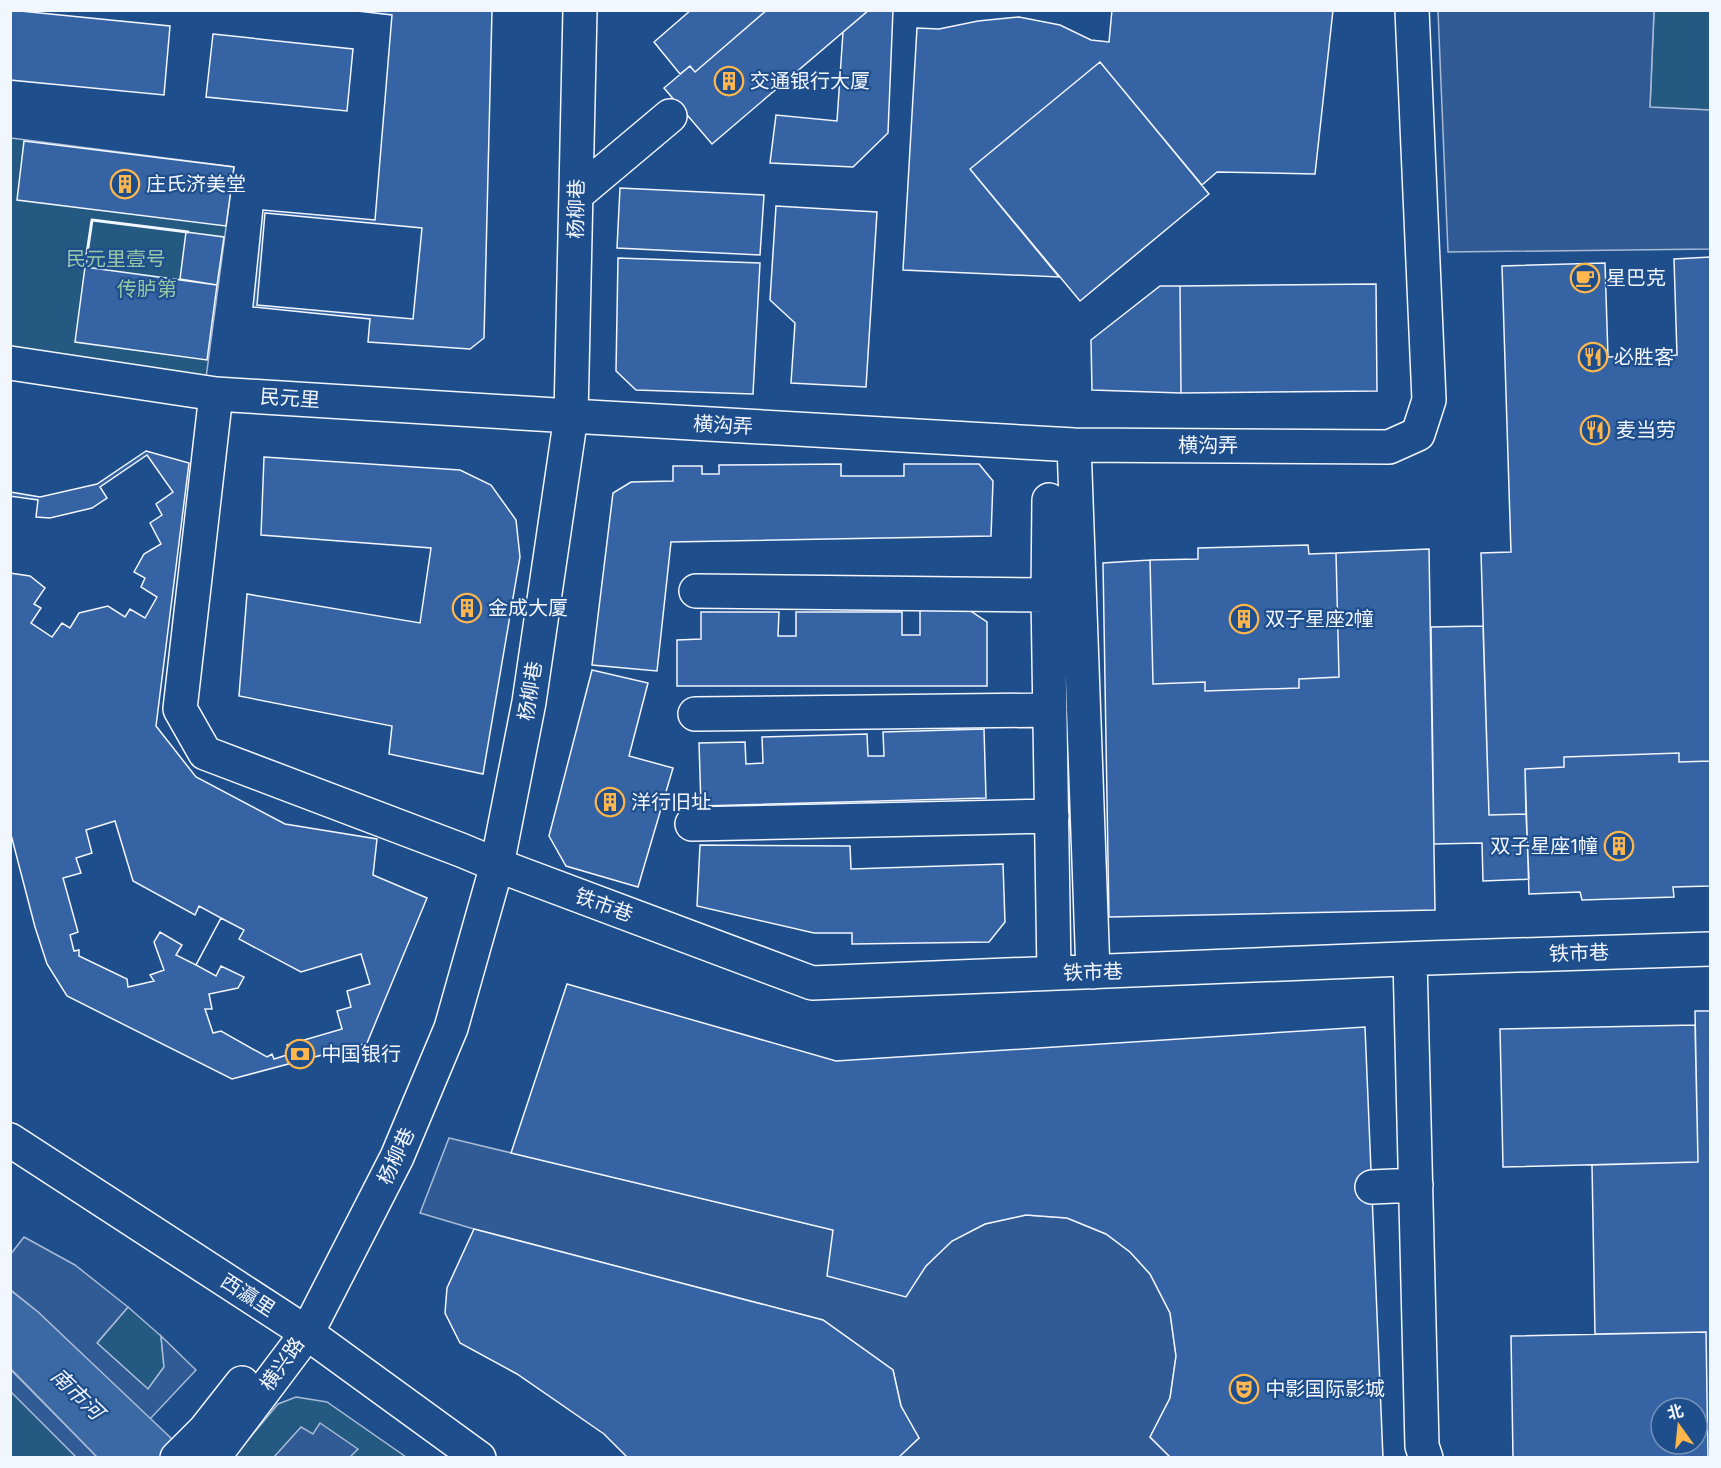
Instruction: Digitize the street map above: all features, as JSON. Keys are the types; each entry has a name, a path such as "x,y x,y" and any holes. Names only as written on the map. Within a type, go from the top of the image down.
{"street":[{"name":"杨柳巷","path":"307,1333 397,1158 446,1039 497,866 529,702 571,416 580,10"},
{"name":"横沟弄","path":"571,416 1074,445 1389,447 1418,434 1429,400 1412,10"},
{"path":"576,195 670,116"},
{"name":"民元里","path":"10,363 216,394 571,416"},
{"name":"铁市巷","path":"216,394 180,709 205,753 461,850 497,866 812,983 1410,958 1710,949"},
{"path":"1074,445 1093,972"},
{"path":"1049,500 1048,595 1054,973"},
{"path":"696,591 1048,595"},
{"path":"695,714 1050,710"},
{"path":"692,824 1052,816"},
{"path":"1410,958 1422,1446 1426,1458"},
{"name":"西瀛里","path":"10,1140 307,1333 479,1458"},
{"path":"1372,1187 1416,1185"},
{"name":"横兴路","path":"177,1458 212,1446 275,1342 307,1333"}],"green space":[{"path":"1654,11 1710,11 1710,110 1650,108"},
{"name":"民元里壹号","path":"11,138 234,167 206,378 11,353"},
{"path":"128,1307 161,1336 164,1367 148,1389 97,1343"},
{"path":"11,1369 97,1457 11,1457"},
{"path":"296,1397 327,1402 406,1457 233,1458 278,1404"}],"shaded area":[{"path":"1438,11 1654,11 1650,107 1710,110 1710,249 1448,252"},
{"path":"449,1138 833,1230 926,1266 952,1241 985,1224 1026,1215 1067,1218 1106,1234 1130,1252 1150,1274 1170,1313 1176,1356 1170,1398 1150,1437 1171,1457 898,1457 919,1438 901,1406 893,1370 823,1320 420,1213"},
{"path":"24,1237 75,1265 128,1307 97,1343 148,1389 164,1367 161,1336 196,1370 150,1419 38,1312 11,1290 10,1255"},
{"path":"10,1369 97,1457 76,1457 11,1392"},
{"path":"320,1423 358,1449 350,1457 274,1457 301,1427 313,1434"}],"water":[{"name":"南市河","path":"10,1290 38,1312 191,1457 97,1457 11,1369"}],"building":[{"path":"10,10 170,26 164,95 10,80"},
{"path":"349,10 492,10 484,338 470,349 368,342 370,319 253,307 263,210 375,220 392,15"},
{"path":"691,10 767,10 695,72 690,66 680,74 654,42"},
{"name":"交通银行大厦","path":"767,10 869,10 712,144 664,88 690,66 695,72"},
{"path":"869,10 893,10 888,133 853,167 770,163 776,115 837,121 843,32"},
{"path":"1112,10 1333,10 1315,174 1217,172 1202,185 1100,62 970,169 1059,277 903,270 917,28 939,29 978,21 1019,17 1060,25 1091,40 1109,42"},
{"path":"213,34 353,49 347,111 206,97"},
{"path":"1100,62 1209,194 1080,301 970,169"},
{"name":"庄氏济美堂","path":"24,141 234,167 226,226 17,200"},
{"path":"620,188 764,195 760,255 617,248"},
{"path":"776,206 877,212 866,387 791,383 795,323 770,300"},
{"path":"265,213 422,228 413,319 257,305"},
{"path":"186,232 224,237 217,285 180,279"},
{"path":"1710,257 1710,761 1679,762 1679,753 1564,757 1564,767 1525,769 1526,814 1489,815 1481,553 1511,552 1502,266 1605,263 1608,357 1677,355 1674,259"},
{"path":"618,258 760,263 753,394 636,390 616,371"},
{"name":"传胪第","path":"85,267 217,285 207,360 75,342"},
{"path":"1376,284 1377,391 1181,393 1180,286"},
{"path":"1160,286 1180,286 1181,393 1092,390 1091,340"},
{"path":"146,451 189,463 156,726 196,777 285,824 377,839 373,875 427,898 367,1043 232,1079 67,996 47,964 10,831 10,492 40,497 97,484"},
{"path":"147,455 173,492 156,504 162,515 150,523 161,544 144,554 134,572 145,578 141,587 157,597 145,618 130,609 125,617 108,606 79,613 70,628 62,623 52,637 31,623 41,608 34,604 45,588 30,576 10,573 10,496 38,500 36,517 50,518 92,508 107,498 100,487"},
{"name":"金成大厦","path":"264,457 460,470 491,485 516,520 520,557 483,774 389,754 392,726 239,696 247,594 420,623 431,548 261,535"},
{"path":"841,464 841,476 904,476 904,464 979,464 993,481 991,536 671,542 657,671 592,665 613,493 631,482 673,481 673,466 702,466 702,474 719,474 719,465"},
{"name":"双子星座2幢","path":"1308,545 1309,554 1336,553 1339,677 1299,679 1299,688 1205,691 1205,682 1153,684 1150,560 1198,559 1198,548"},
{"path":"1429,549 1435,910 1109,917 1103,563 1150,560 1153,684 1205,682 1205,691 1299,688 1299,679 1339,677 1336,553"},
{"path":"920,609 969,610 987,622 987,686 677,686 677,640 701,639 701,612 779,612 778,636 796,636 796,612 902,612 902,635 920,635"},
{"path":"1483,626 1489,815 1526,814 1529,879 1483,881 1482,843 1434,844 1431,627"},
{"name":"洋行旧址","path":"592,670 648,683 629,756 673,768 638,887 566,866 549,836"},
{"path":"984,729 986,798 701,806 699,743 745,742 746,764 763,763 762,737 867,734 868,756 884,756 883,732"},
{"name":"双子星座1幢","path":"1679,753 1679,762 1710,761 1710,886 1673,887 1674,897 1582,900 1580,892 1529,894 1525,769 1564,767 1564,757"},
{"path":"115,821 133,881 195,915 199,906 221,918 196,965 176,955 182,945 160,932 154,942 164,970 150,975 154,981 128,987 127,979 79,956 79,950 74,951 70,935 78,932 63,878 81,873 76,858 92,853 86,830"},
{"path":"700,845 850,846 851,869 1003,864 1005,922 989,942 852,944 852,933 814,933 697,906"},
{"path":"221,918 244,930 239,939 301,972 361,954 370,984 347,991 351,1007 337,1011 342,1029 287,1045 290,1054 274,1059 272,1054 267,1057 221,1031 213,1033 205,1009 212,1009 209,994 238,988 244,977 221,966 216,976 196,965"},
{"path":"567,984 836,1061 1365,1027 1383,1458 1171,1458 1150,1437 1170,1398 1176,1356 1170,1313 1150,1274 1130,1252 1106,1234 1067,1218 1026,1215 985,1224 952,1241 926,1266 906,1297 827,1276 833,1230 511,1153"},
{"path":"1695,1011 1710,1011 1710,1458 1708,1458 1709,1396 1707,1396 1706,1332 1595,1334 1592,1165 1698,1162"},
{"path":"1695,1025 1698,1162 1503,1167 1500,1029"},
{"path":"474,1229 823,1320 893,1370 901,1406 919,1438 898,1458 628,1458 604,1434 517,1374 460,1343 445,1313 447,1288"},
{"path":"1706,1332 1707,1396 1649,1396 1649,1456 1708,1456 1708,1458 1513,1458 1511,1336"}],"wall":[{"path":"85,267 92,220 188,232"}],"place":[{"name":"交通银行大厦","path":"729,81"},
{"name":"庄氏济美堂","path":"125,184"},
{"name":"星巴克","path":"1585,278"},
{"name":"必胜客","path":"1593,357"},
{"name":"麦当劳","path":"1595,430"},
{"name":"金成大厦","path":"467,608"},
{"name":"双子星座2幢","path":"1244,619"},
{"name":"洋行旧址","path":"610,802"},
{"name":"双子星座1幢","path":"1619,846"},
{"name":"中国银行","path":"300,1054"},
{"name":"中影国际影城","path":"1244,1389"}]}
